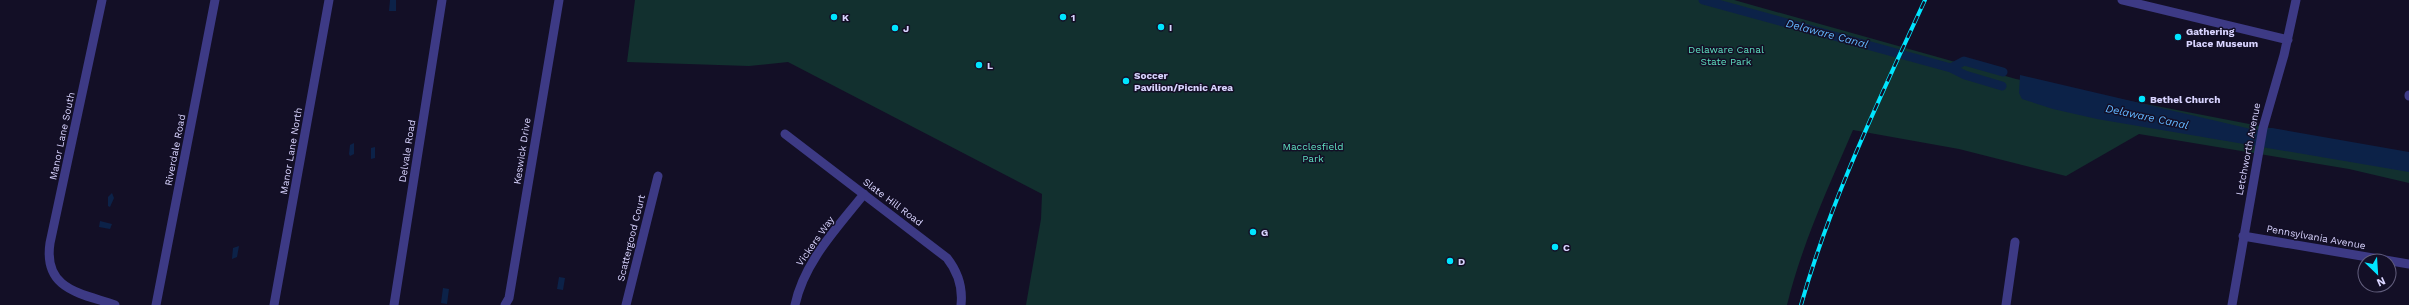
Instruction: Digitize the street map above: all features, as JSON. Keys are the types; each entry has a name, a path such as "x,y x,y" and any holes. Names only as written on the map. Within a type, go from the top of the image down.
{"street":[{"name":"Manor Lane South","path":"102,0 50,244 48,262 54,275 70,290 115,305"},
{"name":"Riverdale Road","path":"156,305 215,0"},
{"name":"Manor Lane North","path":"274,305 329,0"},
{"name":"Delvale Road","path":"394,305 442,0"},
{"name":"Keswick Drive","path":"506,305 509,298 516,260 559,0"},
{"path":"2122,0 2288,40"},
{"name":"Letchworth Avenue","path":"2232,305 2263,128 2288,40 2296,0"},
{"name":"Slate Hill Road","path":"785,134 947,258 956,271 960,283 962,305"},
{"name":"Scattergood Court","path":"626,305 658,176"},
{"name":"Vickers Way","path":"795,305 798,291 809,266 864,194"},
{"name":"Pennsylvania Avenue","path":"2243,236 2409,264"},
{"path":"2006,305 2015,242"}],"green space":[{"name":"Macclesfield Park","path":"635,0 1734,0 2016,79 2409,155 2409,183 2349,169 2139,134 2066,176 1959,149 1853,130 1808,238 1787,305 1026,305 1041,219 1042,194 788,62 749,66 627,62"}],"water":[{"path":"390,0 396,0 396,11 389,11"},
{"path":"2020,75 2255,130 2272,128 2409,152 2409,172 2097,119 2053,109 2022,99 2019,93"},
{"path":"354,143 354,154 350,156 350,145"},
{"path":"375,147 375,158 371,159 371,148"},
{"path":"112,193 114,198 110,207 108,206 108,197"},
{"path":"100,221 112,224 110,229 99,227"},
{"path":"239,246 237,257 232,259 233,248"},
{"path":"559,277 565,278 563,290 557,289"},
{"path":"443,288 449,289 447,304 441,303"}],"waterway":[{"name":"Delaware Canal","path":"1703,0 1951,68 1965,75 2002,86"},
{"name":"Delaware Canal","path":"1951,68 1964,61 2003,72"}],"railway":[{"path":"1801,305 1813,266 1841,188 1873,112 1925,0"}],"place":[{"name":"K","path":"834,17"},
{"name":"1","path":"1063,17"},
{"name":"I","path":"1161,27"},
{"name":"J","path":"895,28"},
{"name":"Gathering Place Museum","path":"2178,37"},
{"name":"L","path":"979,65"},
{"name":"Soccer Pavilion/Picnic Area","path":"1126,81"},
{"name":"Bethel Church","path":"2142,99"},
{"name":"G","path":"1253,232"},
{"name":"C","path":"1555,247"},
{"name":"D","path":"1450,261"}],"park label":[{"name":"Delaware Canal State Park","path":"1726,54"}]}
